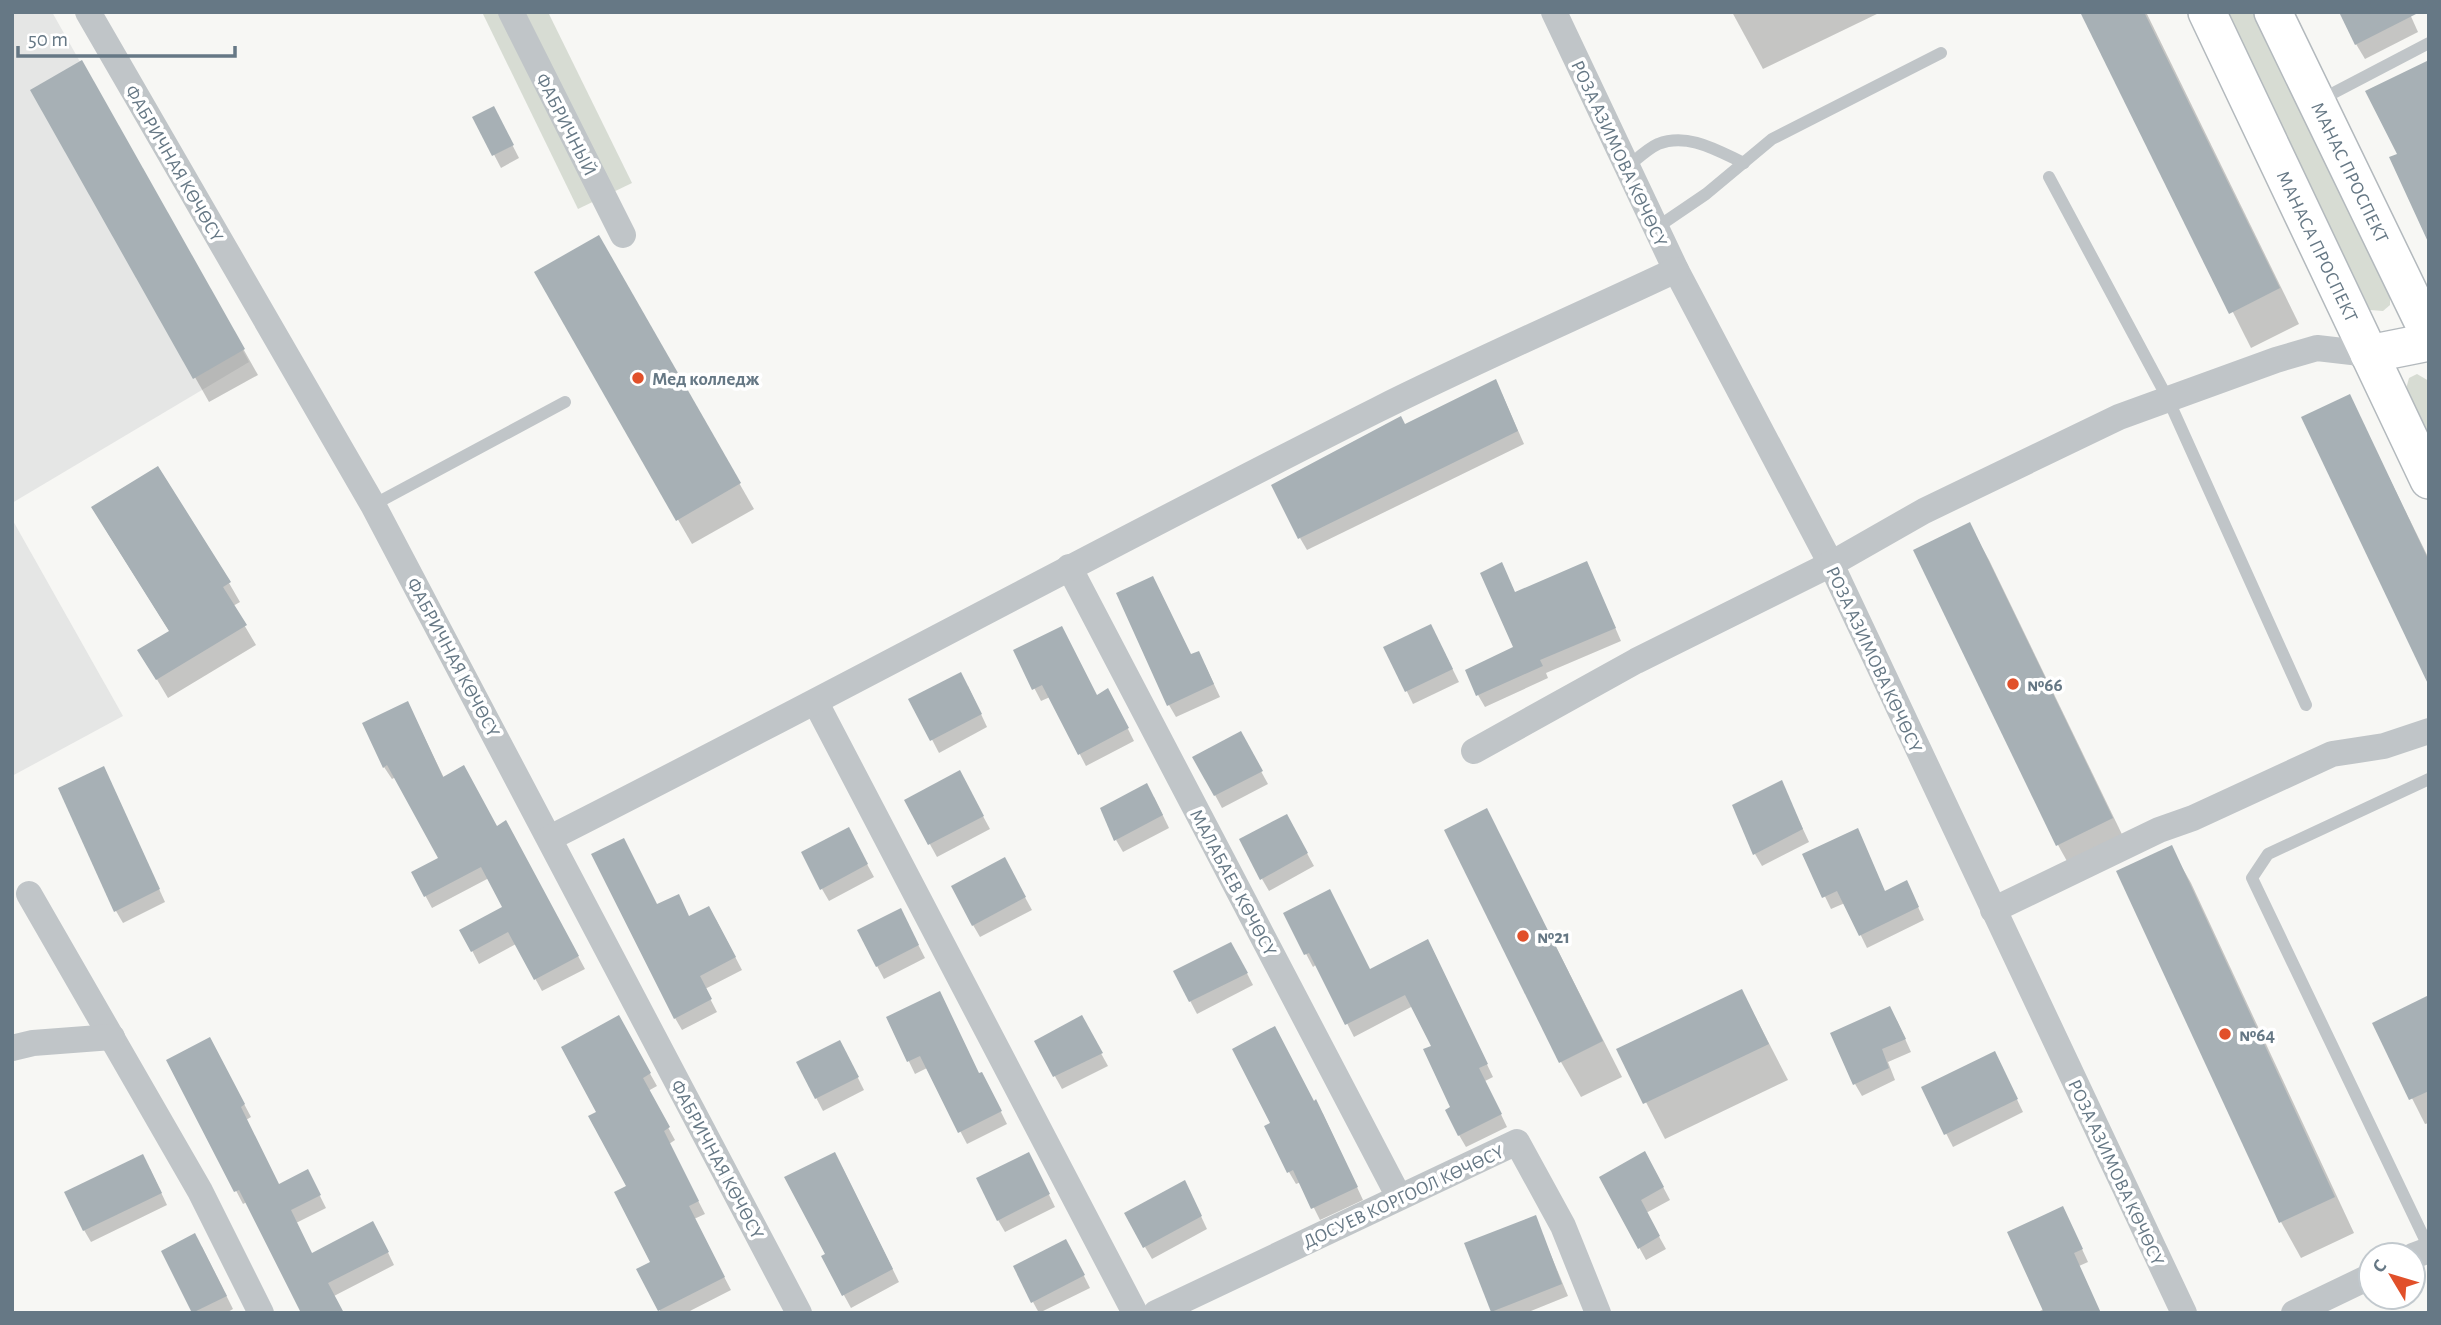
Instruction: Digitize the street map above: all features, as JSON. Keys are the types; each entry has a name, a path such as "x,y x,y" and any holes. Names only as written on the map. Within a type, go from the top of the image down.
{"main road":[{"name":"МАНАСА ПРОСПЕКТ","path":"2207,12 2429,480"},
{"name":"МАНАС ПРОСПЕКТ","path":"2273,12 2429,334"},
{"path":"2369,354 2429,342"}],"street":[{"name":"ФАБРИЧНАЯ КӨЧӨСҮ","path":"88,12 373,505 799,1313"},
{"name":"ФАБРИЧНЫЙ","path":"511,12 623,235"},
{"name":"РОЗА АЗИМОВА КӨЧӨСҮ","path":"1553,12 1675,270 1831,564 2183,1313"},
{"path":"550,838 816,704 1069,567 1381,408 1675,270"},
{"path":"1474,751 1636,661 1831,564 1924,511 2119,416 2317,348 2369,354"},
{"name":"МАЛАБАЕВ КӨЧӨСҮ","path":"1069,567 1399,1197"},
{"path":"816,704 1135,1313"},
{"path":"1993,910 2159,830 2193,818 2332,754 2384,746 2429,731"},
{"path":"29,894 200,1191 261,1313"},
{"path":"12,1048 33,1042 111,1037"},
{"name":"ДОСУЕВ КОРГООЛ КӨЧӨСҮ","path":"1160,1312 1517,1142 1563,1226 1598,1313"},
{"path":"2294,1313 2357,1283"}],"lane":[{"path":"2316,102 2429,43"},
{"path":"1656,228 1772,139 1941,53"},
{"path":"1627,167 1658,144 1678,140 1696,142 1744,163"},
{"path":"2049,177 2168,399 2306,705"},
{"path":"373,505 565,402"},
{"path":"2429,779 2268,854 2252,878 2429,1249"}],"shaded area":[{"path":"12,12 52,12 249,362 12,503"},
{"path":"482,12 548,12 632,183 578,209"},
{"path":"2228,12 2253,12 2390,295 2390,305 2383,311 2370,310"},
{"path":"2417,374 2429,381 2429,435 2406,389 2409,378"},
{"path":"12,519 123,716 12,776"}],"building":[{"path":"2080,12 2144,12 2280,288 2229,314"},
{"path":"2339,12 2420,12 2355,45"},
{"path":"82,60 245,349 193,379 30,90"},
{"path":"2429,60 2429,244 2389,157 2397,154 2365,91"},
{"path":"494,106 514,145 492,156 472,117"},
{"name":"Мед колледж","path":"599,235 741,483 676,521 534,272"},
{"path":"1496,379 1518,431 1298,539 1271,485 1401,416 1405,424"},
{"path":"2350,394 2429,561 2429,686 2301,417"},
{"path":"158,466 231,582 223,587 247,625 156,680 137,650 169,631 91,507"},
{"name":"№66","path":"1970,522 2113,818 2056,846 1913,550"},
{"path":"1587,561 1616,628 1540,660 1543,666 1476,696 1465,670 1513,647 1480,573 1502,562 1515,592"},
{"path":"1153,576 1191,654 1199,651 1214,684 1167,706 1116,593"},
{"path":"1431,624 1453,669 1405,692 1383,647"},
{"path":"1062,626 1097,695 1108,688 1129,728 1078,755 1042,685 1032,690 1013,650"},
{"path":"961,672 982,714 930,741 908,699"},
{"path":"408,701 443,777 464,765 497,826 506,820 579,956 534,980 508,932 471,952 459,930 502,907 481,867 424,897 411,872 438,858 387,765 383,768 362,723"},
{"path":"1241,731 1263,771 1214,796 1192,757"},
{"path":"104,766 160,889 114,912 58,788"},
{"path":"960,770 984,816 928,845 904,800"},
{"path":"1782,780 1803,829 1753,855 1732,805"},
{"path":"1147,783 1163,815 1114,841 1100,808"},
{"name":"№21","path":"1487,808 1603,1041 1559,1063 1444,830"},
{"path":"1287,814 1308,853 1260,880 1239,839"},
{"path":"849,827 868,864 820,890 801,852"},
{"path":"1858,828 1885,891 1907,880 1919,907 1859,936 1837,891 1822,898 1802,854"},
{"path":"624,838 657,904 679,894 689,916 709,906 736,957 700,976 712,999 674,1019 591,854"},
{"name":"№64","path":"2172,845 2335,1197 2279,1223 2116,871"},
{"path":"1005,857 1026,897 972,926 951,886"},
{"path":"1330,889 1370,969 1428,939 1488,1064 1479,1068 1502,1114 1458,1136 1445,1110 1450,1107 1423,1049 1431,1046 1405,995 1345,1025 1309,953 1304,955 1283,913"},
{"path":"901,908 919,945 876,967 857,930"},
{"path":"1231,942 1248,973 1189,1002 1173,971"},
{"path":"1742,989 1769,1044 1643,1104 1616,1049"},
{"path":"940,991 979,1073 982,1072 1002,1111 958,1133 920,1056 907,1062 886,1017"},
{"path":"2429,995 2429,1091 2409,1100 2372,1023"},
{"path":"1890,1006 1906,1039 1882,1049 1889,1068 1853,1085 1830,1033"},
{"path":"619,1015 651,1073 643,1078 670,1127 664,1131 699,1201 689,1206 725,1277 658,1311 636,1269 650,1262 614,1192 626,1186 588,1116 596,1112 561,1047"},
{"path":"1082,1015 1103,1053 1053,1077 1034,1041"},
{"path":"1275,1026 1314,1101 1316,1099 1358,1187 1311,1209 1293,1170 1287,1173 1264,1126 1270,1123 1232,1049"},
{"path":"210,1037 245,1104 241,1107 279,1184 308,1169 321,1195 291,1210 312,1253 373,1221 389,1252 328,1283 344,1313 301,1313 239,1190 234,1192 166,1060"},
{"path":"840,1040 859,1077 815,1099 796,1062"},
{"path":"1995,1051 2018,1099 1944,1135 1921,1087"},
{"path":"1645,1151 1664,1187 1641,1200 1660,1236 1638,1249 1599,1177"},
{"path":"835,1152 893,1269 842,1296 821,1256 825,1254 784,1177"},
{"path":"1029,1152 1050,1194 997,1221 976,1178"},
{"path":"143,1154 162,1193 83,1231 64,1192"},
{"path":"1185,1180 1202,1216 1143,1248 1124,1213"},
{"path":"2063,1206 2083,1249 2074,1253 2101,1313 2044,1313 2007,1232"},
{"path":"1536,1215 1562,1284 1491,1312 1464,1243"},
{"path":"195,1233 227,1296 192,1313 161,1251"},
{"path":"1066,1239 1085,1275 1031,1303 1013,1266"}],"place":[{"name":"Мед колледж","path":"638,378"},
{"name":"№66","path":"2013,684"},
{"name":"№21","path":"1523,936"},
{"name":"№64","path":"2225,1034"}]}
